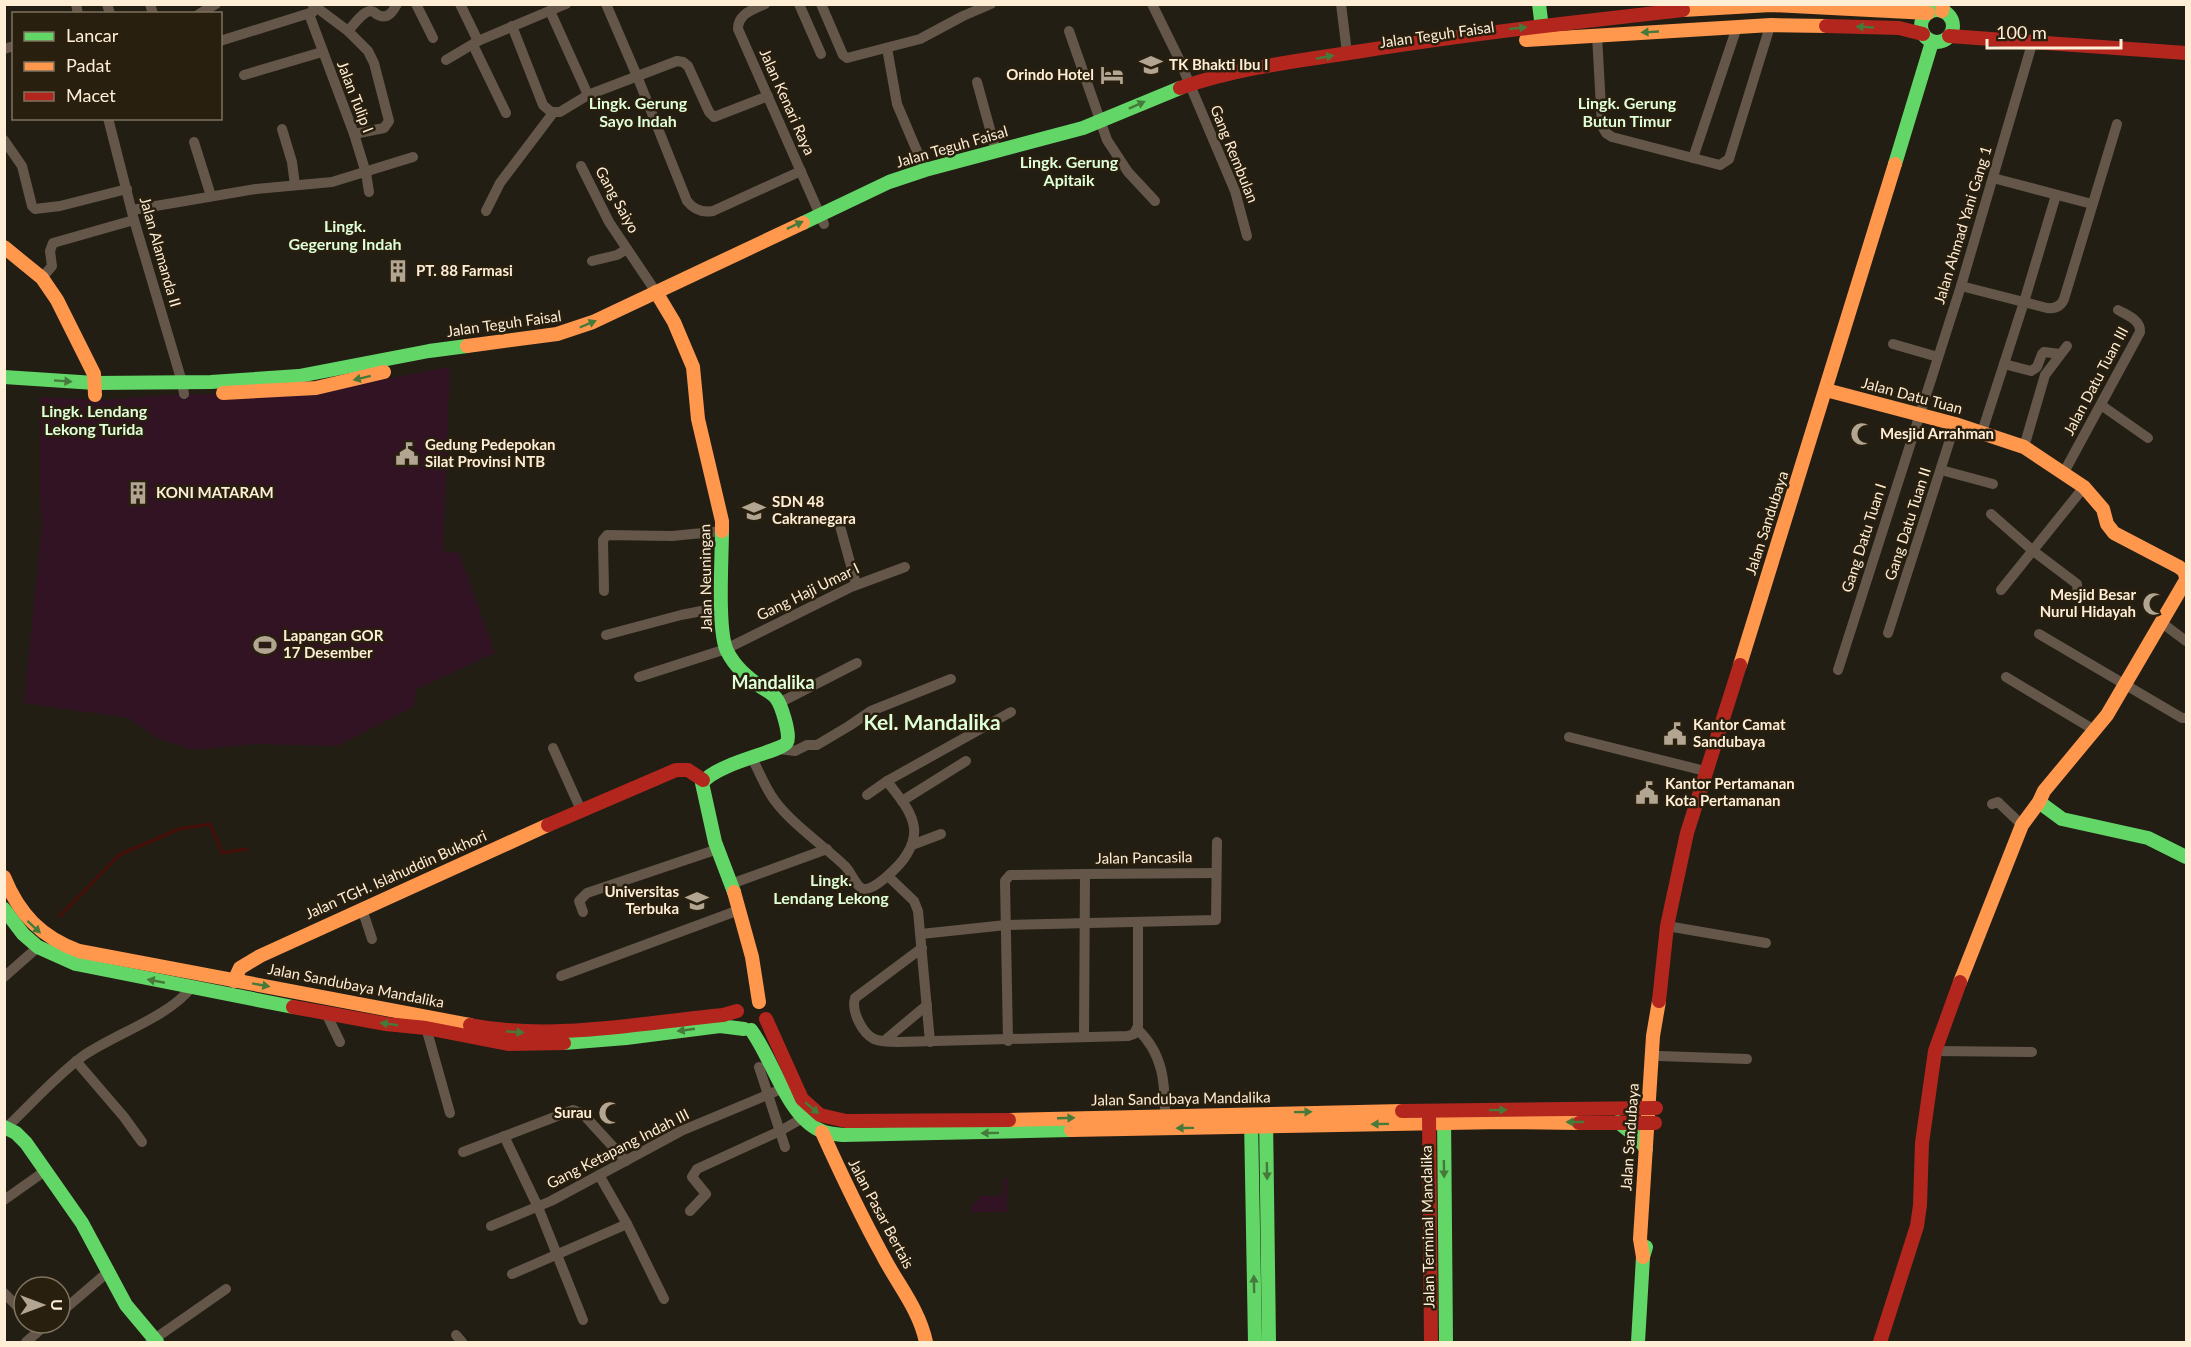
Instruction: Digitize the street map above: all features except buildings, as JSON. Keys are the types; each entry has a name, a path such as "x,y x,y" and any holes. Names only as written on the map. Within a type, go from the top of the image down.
{"main road":[{"path":"1539,4 1543,32"},
{"name":"Jalan Teguh Faisal","path":"1191,89 1543,32 1569,21 1684,10 1772,5 1938,10"},
{"path":"1684,10 1684,30"},
{"path":"1951,31 1950,16 1938,10 1921,24 1927,38 1940,42 1951,31 2187,40"},
{"name":"Jalan Teguh Faisal","path":"822,219 908,188 1102,127 1146,101 1191,89 1229,74 1347,53 1485,32 1598,35 1771,25 1899,28 1927,38"},
{"path":"1951,31 2032,44 2187,53"},
{"name":"Jalan Sandubaya","path":"1638,1342 1643,1257 1647,1239 1653,1036 1657,1020 1666,926 1680,860 1705,771 1826,390 1927,38"},
{"name":"Jalan Teguh Faisal","path":"4,390 260,385 316,388 402,367 557,345 605,330 660,297 822,219 890,182 996,151 1102,127"},
{"path":"4,247 42,278 94,374 95,389"},
{"name":"Jalan Neuningan","path":"660,297 693,367 696,409 719,501 723,531 722,607 726,649 741,672 771,692 779,703"},
{"name":"Jalan Teguh Faisal","path":"4,377 95,389"},
{"name":"Jalan Datu Tuan","path":"1826,390 1955,424 2024,447 2084,487 2101,505 2111,531 2179,567 2186,576 2125,686 2096,730 2046,789 2022,825 1952,1001 1935,1051 1922,1143 1917,1226 1880,1342"},
{"path":"759,1002 752,957 702,789 703,780 708,775 751,756 779,749 787,744 789,737 779,703"},
{"name":"Jalan TGH. Islahuddin Bukhori","path":"234,981 240,968 254,959 581,810 676,770 688,770 703,780"},
{"path":"2039,802 2062,819 2148,838 2187,856"},
{"name":"Jalan Sandubaya Mandalika","path":"4,877 12,896 27,920 57,943 100,956 218,977 424,1022 538,1033 723,1015 737,1011"},
{"path":"4,909 23,934 38,947 76,964 214,993 325,1011 386,1024 424,1022 508,1044 545,1045 720,1026 747,1030 763,1025 766,1019 764,1006 759,1002 746,1001 740,1005 737,1011 739,1024 747,1030 766,1049 801,1119 822,1132 843,1135 898,1127"},
{"path":"214,993 218,977"},
{"name":"Jalan Sandubaya Mandalika","path":"766,1019 798,1091 814,1111 827,1118 898,1127 1016,1126 1165,1115 1266,1120 1429,1117 1652,1108"},
{"name":"Jalan Sandubaya","path":"1652,1108 1659,1056 1660,1036 1657,1020"},
{"path":"1444,1116 1651,1123"},
{"name":"Jalan Terminal Mandalika","path":"1444,1116 1446,1342"},
{"path":"1429,1117 1431,1342"},
{"path":"1016,1126 1251,1120 1255,1342"},
{"path":"1266,1120 1269,1342"},
{"path":"1618,1122 1638,1138 1646,1149"},
{"name":"Jalan Sandubaya","path":"1643,1257 1640,1239 1646,1149 1651,1123"},
{"path":"5,1128 16,1133 26,1143 82,1223 126,1305 154,1341"},
{"name":"Jalan Pasar Bertais","path":"822,1132 883,1258 918,1313 926,1342"}],"street":[{"path":"202,12 216,4"},
{"path":"348,31 366,12 372,11 378,15 387,16 398,4"},
{"path":"416,4 433,38"},
{"path":"446,60 476,43 566,4"},
{"path":"606,4 687,201 695,209 706,212 717,210 801,171"},
{"path":"799,4 821,54"},
{"path":"821,4 846,57 920,39 991,4"},
{"name":"Gang Rembulan","path":"1152,4 1234,189 1247,236"},
{"path":"1341,4 1347,53"},
{"path":"460,5 506,113"},
{"name":"Jalan Kenari Raya","path":"762,5 743,15 738,27 822,219"},
{"path":"1598,35 1602,126 1605,131 1612,136 1719,165 1725,164 1729,159 1771,25 1772,5"},
{"path":"222,40 315,8 348,31 368,51 374,63 390,120 384,128 354,134"},
{"name":"Jalan Tulip I","path":"315,8 322,52 354,134 366,172 369,192"},
{"path":"550,11 588,95"},
{"path":"512,27 544,107 553,113 560,112 588,95 671,62 679,61 685,63 690,70 709,112 714,117 768,96"},
{"path":"1693,158 1737,27"},
{"path":"1069,31 1107,140 1128,172 1155,201"},
{"name":"Jalan Ahmad Yani Gang 1","path":"1920,414 2032,44"},
{"path":"887,48 897,104 925,170"},
{"path":"244,75 322,52"},
{"path":"977,82 996,151"},
{"path":"486,211 500,183 553,113"},
{"name":"Jalan Alamanda II","path":"109,120 133,215 183,388"},
{"path":"1960,286 2055,308 2061,305 2117,124"},
{"path":"282,129 292,162 295,185"},
{"path":"4,140 22,166 35,210 127,189"},
{"path":"194,142 211,196"},
{"path":"42,278 51,266 50,251 53,243 133,215 211,196 332,182 413,157"},
{"name":"Gang Saiyo","path":"581,166 599,204 660,297"},
{"path":"1993,178 2092,204"},
{"path":"1982,432 2056,195"},
{"path":"592,261 620,254 627,249"},
{"name":"Jalan Datu Tuan III","path":"2063,474 2141,330 2138,322 2118,310"},
{"path":"1893,344 1938,357"},
{"path":"2004,364 2031,371 2037,367 2044,352 2064,350 2045,375 2024,447"},
{"path":"2101,405 2148,438"},
{"name":"Gang Datu Tuan I","path":"1838,670 1920,414"},
{"name":"Gang Datu Tuan II","path":"1888,633 1955,424"},
{"path":"1941,470 1993,484"},
{"path":"2001,590 2084,487"},
{"path":"1991,514 2032,550 2077,584 2078,595"},
{"path":"840,526 856,584"},
{"path":"604,591 603,540 607,535 672,536 723,531"},
{"name":"Gang Haji Umar I","path":"639,677 726,649 856,584 905,567"},
{"path":"606,635 722,607"},
{"path":"2166,626 2187,641"},
{"path":"2039,634 2125,686 2182,718 2187,718"},
{"path":"779,703 857,663"},
{"path":"2006,677 2096,730"},
{"path":"779,749 795,751 809,745 817,745 871,711 951,679"},
{"path":"867,795 887,780 1011,712"},
{"path":"1569,737 1705,771"},
{"path":"553,748 581,810"},
{"path":"751,756 775,802 850,871 859,886 864,889 876,884 895,869 912,845 913,821 887,780"},
{"path":"902,801 966,761"},
{"path":"1992,804 1998,802 2022,825"},
{"path":"912,845 941,834"},
{"path":"921,934 1006,925 1216,920 1217,842"},
{"path":"583,912 579,901 586,893 718,849"},
{"path":"731,884 827,849"},
{"name":"Jalan Pancasila","path":"1084,1036 1085,874 1216,873"},
{"path":"1008,1041 1005,884 1008,876 1085,874"},
{"path":"891,879 914,901 921,934 930,1042"},
{"path":"362,909 372,939"},
{"path":"561,976 739,910"},
{"path":"1138,923 1137,1029 1157,1053 1163,1070 1165,1115"},
{"path":"1666,926 1766,943"},
{"path":"4,977 38,947"},
{"path":"922,948 855,998 855,1011 872,1038 884,1041 1008,1041 1084,1036 1128,1036 1137,1029"},
{"path":"5,1128 76,1061 181,1001 191,988"},
{"path":"884,1041 927,1005"},
{"path":"325,1011 340,1042"},
{"path":"424,1022 450,1113"},
{"path":"1935,1051 2032,1052"},
{"path":"1659,1056 1747,1059"},
{"path":"76,1061 124,1117 142,1142"},
{"path":"759,1067 764,1097 785,1147"},
{"name":"Gang Ketapang Indah III","path":"491,1226 538,1207 681,1131 784,1088"},
{"path":"463,1152 568,1110 576,1110 585,1116 626,1161"},
{"path":"690,1211 706,1194 692,1177 697,1169 801,1119"},
{"path":"504,1136 538,1207 583,1320"},
{"path":"4,1200 45,1171"},
{"path":"599,1175 627,1224 664,1299"},
{"path":"512,1274 627,1224"},
{"path":"72,1303 108,1272"},
{"path":"154,1341 226,1288"}],"shaded area":[{"path":"450,367 443,551 459,553 495,653 417,689 413,707 337,746 254,744 193,750 157,738 129,718 24,703 42,524 40,397 102,400 184,394 305,394"},
{"path":"1003,1178 1007,1178 1007,1212 970,1212 973,1203 979,1201 979,1196 996,1196 1003,1193"}],"waterway":[{"path":"60,916 119,855 179,829 210,824 222,853 247,849"}],"traffic: fast":[{"path":"1539,4 1543,36"},
{"path":"1937,10 1948,15 1953,26 1948,37 1937,42 1926,37 1921,26 1926,15 1937,10"},
{"path":"1895,164 1932,42"},
{"path":"803,223 889,182 925,170 1083,128 1180,88"},
{"path":"4,377 95,383 211,382 299,376 467,346"},
{"path":"722,531 721,611 727,651 742,671 776,698 788,733 787,742 783,746 721,769 702,783 715,842 734,892"},
{"path":"2039,802 2062,819 2148,838 2186,857"},
{"path":"4,909 23,934 38,947 76,964 293,1007"},
{"path":"564,1043 720,1026 744,1029"},
{"path":"751,1030 791,1102 811,1125 824,1132 843,1135 1071,1130"},
{"path":"1444,1113 1446,1342"},
{"path":"1266,1116 1269,1342"},
{"path":"1251,1118 1255,1342"},
{"path":"1618,1122 1638,1138 1646,1149"},
{"path":"4,1127 16,1133 26,1143 82,1223 126,1305 157,1342"},
{"path":"1638,1342 1643,1257 1646,1247"}],"traffic: slow":[{"path":"1942,11 1943,4"},
{"path":"1683,10 1771,5 1928,13"},
{"path":"1526,40 1771,25 1826,26"},
{"path":"1740,665 1895,164"},
{"path":"467,346 557,334 593,322 803,223"},
{"path":"4,247 42,278 57,300 94,374 95,395"},
{"path":"656,292 674,322 693,367 698,419 722,521 722,531"},
{"path":"223,393 316,388 384,372"},
{"path":"1826,390 1955,424 2024,447 2084,487 2103,509 2107,524 2114,533 2179,567 2184,571 2186,577"},
{"path":"1960,982 2022,825 2044,791 2107,715 2186,580"},
{"path":"234,981 240,968 260,956 548,825"},
{"path":"4,877 17,902 33,923 53,939 79,951 470,1025"},
{"path":"734,892 752,957 759,1002"},
{"path":"1643,1257 1640,1239 1653,1036 1659,1001"},
{"path":"1009,1120 1402,1111"},
{"path":"1071,1130 1502,1122 1579,1123"},
{"path":"822,1132 867,1226 913,1308 926,1342"}],"traffic: jam":[{"path":"1180,88 1223,75 1293,61 1482,34 1683,10"},
{"path":"1826,26 1899,28 1923,34"},
{"path":"1949,36 2186,53"},
{"path":"1659,1001 1667,926 1687,833 1740,665"},
{"path":"548,825 676,770 688,770 703,780"},
{"path":"1880,1342 1917,1226 1922,1143 1935,1051 1960,982"},
{"path":"293,1007 386,1024 426,1028 508,1044 564,1043"},
{"path":"470,1025 501,1029 565,1031 723,1015 737,1011"},
{"path":"766,1019 802,1099 820,1115 846,1121 1009,1120"},
{"path":"1402,1111 1656,1108"},
{"path":"1429,1115 1431,1342"},
{"path":"1579,1123 1655,1123"}],"place":[{"name":"TK Bhakti Ibu I","path":"1151,65"},
{"name":"Orindo Hotel","path":"1112,75"},
{"name":"PT. 88 Farmasi","path":"398,271"},
{"name":"Mesjid Arrahman","path":"1862,434"},
{"name":"Gedung Pedepokan Silat Provinsi NTB","path":"407,454"},
{"name":"KONI MATARAM","path":"138,493"},
{"name":"SDN 48 Cakranegara","path":"754,511"},
{"name":"Mesjid Besar Nurul Hidayah","path":"2154,604"},
{"name":"Lapangan GOR 17 Desember","path":"265,645"},
{"name":"Kantor Camat Sandubaya","path":"1675,734"},
{"name":"Kantor Pertamanan Kota Pertamanan","path":"1647,793"},
{"name":"Universitas Terbuka","path":"697,901"},
{"name":"Surau","path":"610,1113"}],"district":[{"name":"Lingk. Gerung Sayo Indah","path":"638,112"},
{"name":"Lingk. Gerung Butun Timur","path":"1627,112"},
{"name":"Lingk. Gerung Apitaik","path":"1069,171"},
{"name":"Lingk. Gegerung Indah","path":"345,235"},
{"name":"Lingk. Lendang Lekong Turida","path":"94,420"},
{"name":"Mandalika","path":"773,683"},
{"name":"Kel. Mandalika","path":"932,723"},
{"name":"Lingk. Lendang Lekong","path":"831,889"}]}
